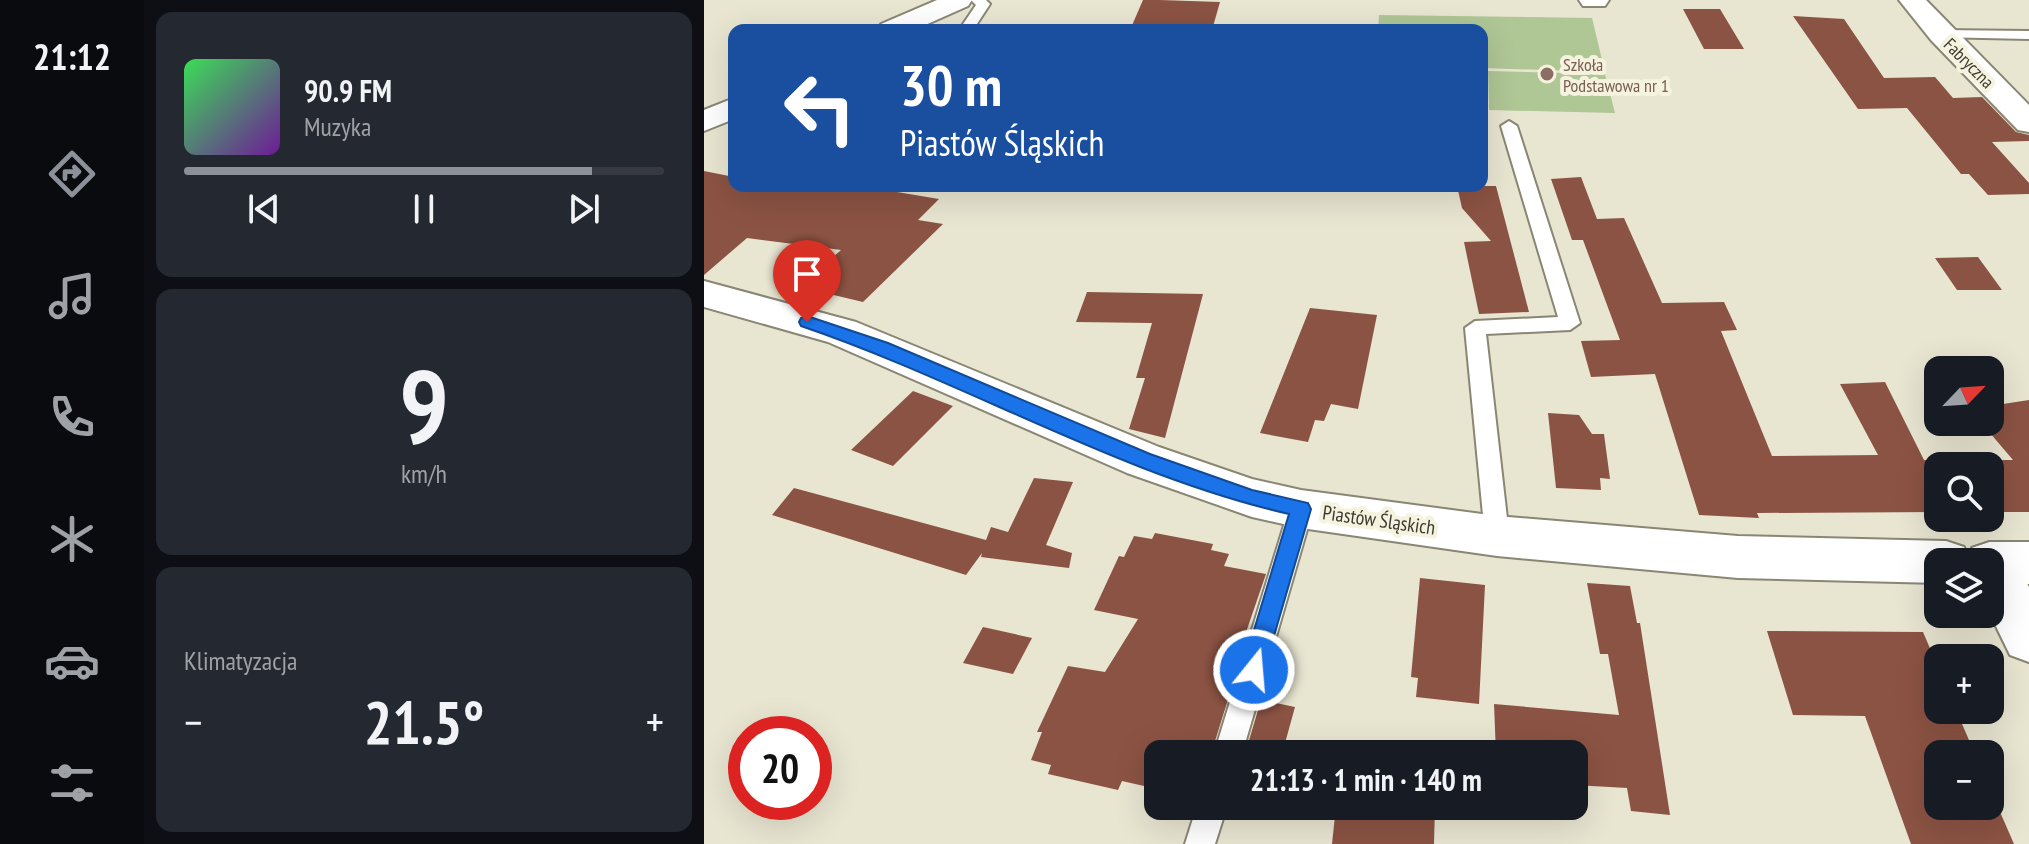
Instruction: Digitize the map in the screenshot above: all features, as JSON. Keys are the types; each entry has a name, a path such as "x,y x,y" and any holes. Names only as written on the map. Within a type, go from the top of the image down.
{"street":[{"path":"905,24 959,0"},
{"name":"Fabryczna","path":"1912,0 1941,34 2029,123"},
{"path":"704,122 728,110"},
{"name":"Piastów Śląskich","path":"704,294 842,332 1143,460 1252,498 1301,509 1497,536 1738,557 1924,561"},
{"path":"2004,563 2029,563"},
{"path":"2004,590 2029,638"}],"lane":[{"path":"970,24 983,4 978,0"},
{"path":"1941,34 2029,35"},
{"path":"1497,536 1475,328 1570,323 1509,126"},
{"path":"1232,740 1301,509"},
{"path":"1200,844 1208,820"}],"green space":[{"path":"1379,15 1592,18 1605,72 1488,68 1488,24 1378,24"},
{"path":"1488,71 1605,74 1615,113 1489,110"}],"building":[{"path":"1143,0 1220,2 1214,24 1133,24"},
{"path":"1683,9 1720,9 1744,49 1704,49"},
{"path":"1793,16 1844,19 1884,78 1935,77 1953,98 1982,97 2016,132 2029,135 2029,141 1992,142 2029,183 2029,194 1988,195 1969,174 1961,174 1907,108 1858,109"},
{"path":"704,171 728,176 728,192 897,192 939,199 918,220 943,224 863,302 800,287 841,250 747,238 704,275"},
{"path":"1581,177 1597,219 1624,218 1662,303 1724,302 1737,330 1721,331 1772,456 1878,455 1840,384 1885,382 1924,460 1924,512 1757,513 1759,518 1699,515 1655,374 1591,377 1581,341 1620,340 1583,240 1572,240 1551,179"},
{"path":"1488,186 1496,186 1529,312 1479,314 1464,242 1491,241 1462,208 1458,192 1488,192"},
{"path":"1978,257 2002,290 1957,290 1935,258"},
{"path":"1087,292 1203,294 1165,438 1129,429 1145,378 1136,378 1152,323 1076,322"},
{"path":"1310,308 1377,315 1358,409 1331,404 1324,421 1315,420 1308,442 1260,433"},
{"path":"913,391 953,406 893,466 851,450"},
{"path":"2029,400 2029,512 2004,512 2004,460 2013,460 1993,436 2004,436 2004,404"},
{"path":"1548,413 1579,415 1592,434 1604,434 1610,479 1600,478 1601,490 1556,488"},
{"path":"1034,478 1073,482 1046,545 1072,553 1069,568 981,557 982,553 966,575 772,515 794,488 986,540 991,527 1008,532"},
{"path":"1155,533 1213,544 1211,550 1229,554 1224,566 1266,574 1230,679 1227,692 1230,693 1215,740 1144,740 1144,786 1122,781 1118,790 1048,774 1051,765 1031,760 1042,732 1037,732 1068,666 1105,672 1138,619 1094,610 1119,556 1124,557 1134,536 1152,539"},
{"path":"1420,578 1485,585 1479,704 1416,697 1418,678 1411,677"},
{"path":"1587,583 1630,586 1637,623 1640,623 1670,815 1631,811 1627,788 1588,786 1588,740 1495,740 1494,704 1619,715 1608,654 1600,654"},
{"path":"983,627 1032,638 1013,674 963,663"},
{"path":"1767,631 1923,632 1928,644 1924,644 1924,724 1962,724 1969,740 1924,740 1924,820 2004,820 2014,844 1911,844 1865,716 1793,715"},
{"path":"1261,700 1295,707 1286,740 1249,740"},
{"path":"1335,820 1435,820 1434,844 1332,844"}],"place":[{"name":"Szkoła Podstawowa nr 1","path":"1547,74"}],"route":[{"path":"807,322 882,347 1143,460 1252,498 1301,509 1254,670"}]}
